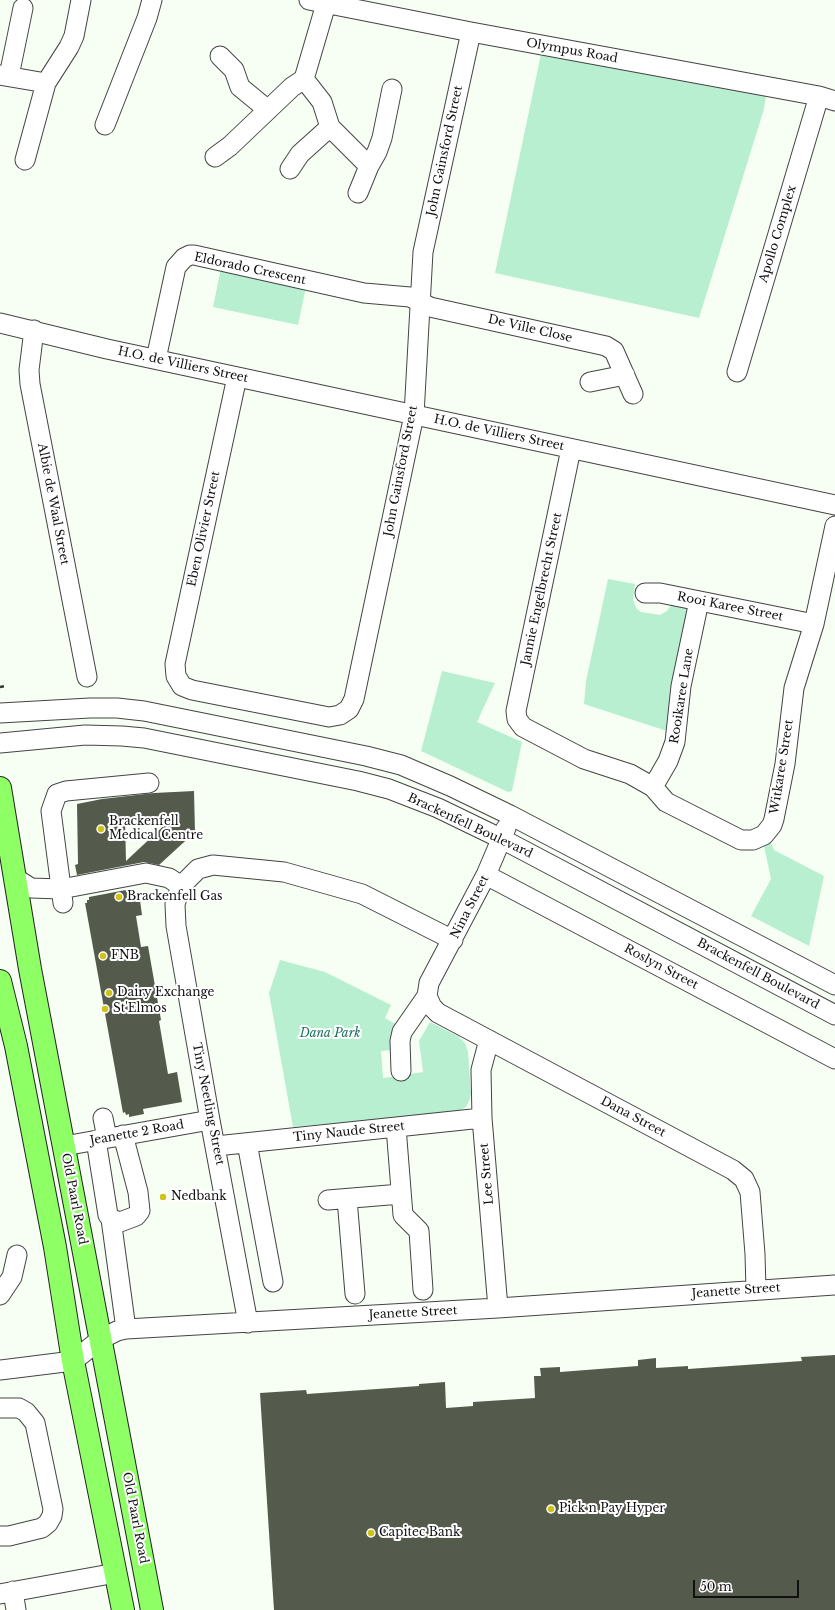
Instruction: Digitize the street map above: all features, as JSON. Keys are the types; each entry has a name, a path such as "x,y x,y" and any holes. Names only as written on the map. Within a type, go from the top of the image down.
{"main road":[{"name":"Old Paarl Road","path":"0,788 30,969 152,1607"},
{"path":"0,981 18,1054 55,1247 73,1362 123,1610"}],"street":[{"path":"25,160 46,83 69,47 74,36 81,0"},
{"path":"105,125 148,18 152,0"},
{"path":"318,2 304,80 322,102 330,127 369,166"},
{"name":"Olympus Road","path":"318,2 379,7 471,32 827,98"},
{"path":"23,8 4,76 46,83"},
{"name":"John Gainsford Street","path":"178,682 187,689 329,717 340,715 349,709 354,699 414,415 423,252 471,32"},
{"path":"220,56 234,70 240,87 268,110"},
{"path":"215,157 230,146 292,87 304,80"},
{"path":"358,194 382,138 392,89"},
{"name":"Apollo Complex","path":"737,372 827,98"},
{"path":"290,169 300,154 330,127"},
{"name":"Eldorado Crescent","path":"156,360 176,267 184,258 190,255 364,293 410,297 420,302"},
{"name":"De Ville Close","path":"420,302 430,307 606,346 614,351 633,394"},
{"name":"H.O. de Villiers Street","path":"0,323 156,360 835,506"},
{"name":"Albie de Waal Street","path":"34,330 29,370 30,384 87,677"},
{"path":"590,382 625,376"},
{"name":"Eben Olivier Street","path":"178,682 175,670 176,664 237,377"},
{"name":"Jannie Engelbrecht Street","path":"524,727 518,719 516,711 571,449"},
{"name":"Witkaree Street","path":"524,727 584,759 630,774 653,787 666,802 741,840 747,841 758,839 769,831 774,819 785,764 794,688 814,624 835,526"},
{"name":"Rooi Karee Street","path":"645,593 660,593 814,624"},
{"name":"Rooikaree Lane","path":"653,787 668,762 675,742 681,686 699,601"},
{"name":"Brackenfell Boulevard","path":"0,713 117,708 170,716 366,756 401,765 450,786 510,815 835,985"},
{"name":"Brackenfell Boulevard","path":"0,743 85,735 122,736 152,740 358,781 390,789 438,808 502,839 835,1015"},
{"path":"62,896 52,811 57,794 66,791 149,783"},
{"name":"Nina Street","path":"401,1071 400,1041 402,1032 427,996 430,983 486,875 502,839 510,815"},
{"path":"15,878 31,888 62,896 146,874 169,878 181,886 198,869 213,864 284,872 362,894 453,940"},
{"name":"Roslyn Street","path":"486,875 835,1058"},
{"name":"Tiny Neetling Street","path":"181,886 175,904 176,926 248,1323"},
{"name":"Dana Street","path":"427,996 432,1006 438,1013 733,1170 744,1179 750,1192 756,1290"},
{"name":"Lee Street","path":"489,1040 481,1070 482,1118 498,1308"},
{"path":"103,1118 109,1138 138,1192 140,1212 131,1219 120,1222 111,1219"},
{"name":"Tiny Naude Street","path":"216,1146 482,1118"},
{"name":"Jeanette 2 Road","path":"64,1146 210,1120"},
{"path":"396,1127 403,1215 418,1231 424,1290"},
{"path":"109,1138 108,1215 111,1219 126,1330"},
{"path":"247,1143 274,1282"},
{"path":"355,1294 337,1199 402,1194"},
{"path":"0,1295 12,1277 17,1255"},
{"name":"Jeanette Street","path":"73,1362 101,1340 117,1331 126,1330 498,1308 835,1285"},
{"path":"0,1370 73,1362"},
{"path":"0,1408 19,1408 26,1412 35,1423 53,1509 52,1516 48,1523 42,1528 9,1536 0,1536"},
{"path":"16,1610 6,1592 116,1573"}],"path":[{"path":"0,687 5,686"}],"green space":[{"path":"541,54 766,95 764,109 699,318 495,273"},
{"path":"221,268 306,287 298,325 213,307"},
{"path":"608,579 635,584 633,600 637,609 641,612 660,615 667,611 671,605 690,604 670,732 584,704 586,681"},
{"path":"442,671 495,683 477,722 522,742 512,791 508,792 421,751"},
{"path":"771,843 774,850 824,876 809,946 751,916 771,879 764,846"},
{"name":"Dana Park","path":"280,960 325,972 391,1005 385,1018 399,1026 393,1050 381,1051 383,1078 423,1072 419,1041 430,1022 458,1036 465,1043 468,1052 471,1094 466,1107 457,1112 293,1127 269,993"}],"building":[{"name":"Brackenfell Medical Centre","path":"194,791 195,832 159,865 144,862 77,875 75,865 78,864 77,804 102,799 154,793","holes":["172,818 126,861 125,820"]},
{"path":"131,889 132,894 139,893 142,915 136,916 141,947 148,946 161,1020 159,1021 168,1074 177,1072 182,1102 143,1109 144,1114 129,1117 129,1114 126,1115 125,1112 123,1113 85,903 89,900 89,897"},
{"name":"Pick n Pay Hyper","path":"835,1355 835,1610 274,1610 260,1393 306,1390 307,1394 419,1386 419,1384 445,1382 446,1408 473,1406 473,1402 535,1398 534,1376 541,1376 540,1368 560,1367 560,1372 638,1366 638,1360 656,1358 656,1368 688,1366 688,1369 802,1361 801,1357"}],"place":[{"name":"Brackenfell Medical Centre","path":"101,829"},
{"name":"Brackenfell Gas","path":"119,897"},
{"name":"FNB","path":"103,956"},
{"name":"Dairy Exchange","path":"109,993"},
{"name":"St'Elmos","path":"105,1009"},
{"name":"Nedbank","path":"163,1197"},
{"name":"Pick n Pay Hyper","path":"551,1509"},
{"name":"Capitec Bank","path":"371,1533"}]}
